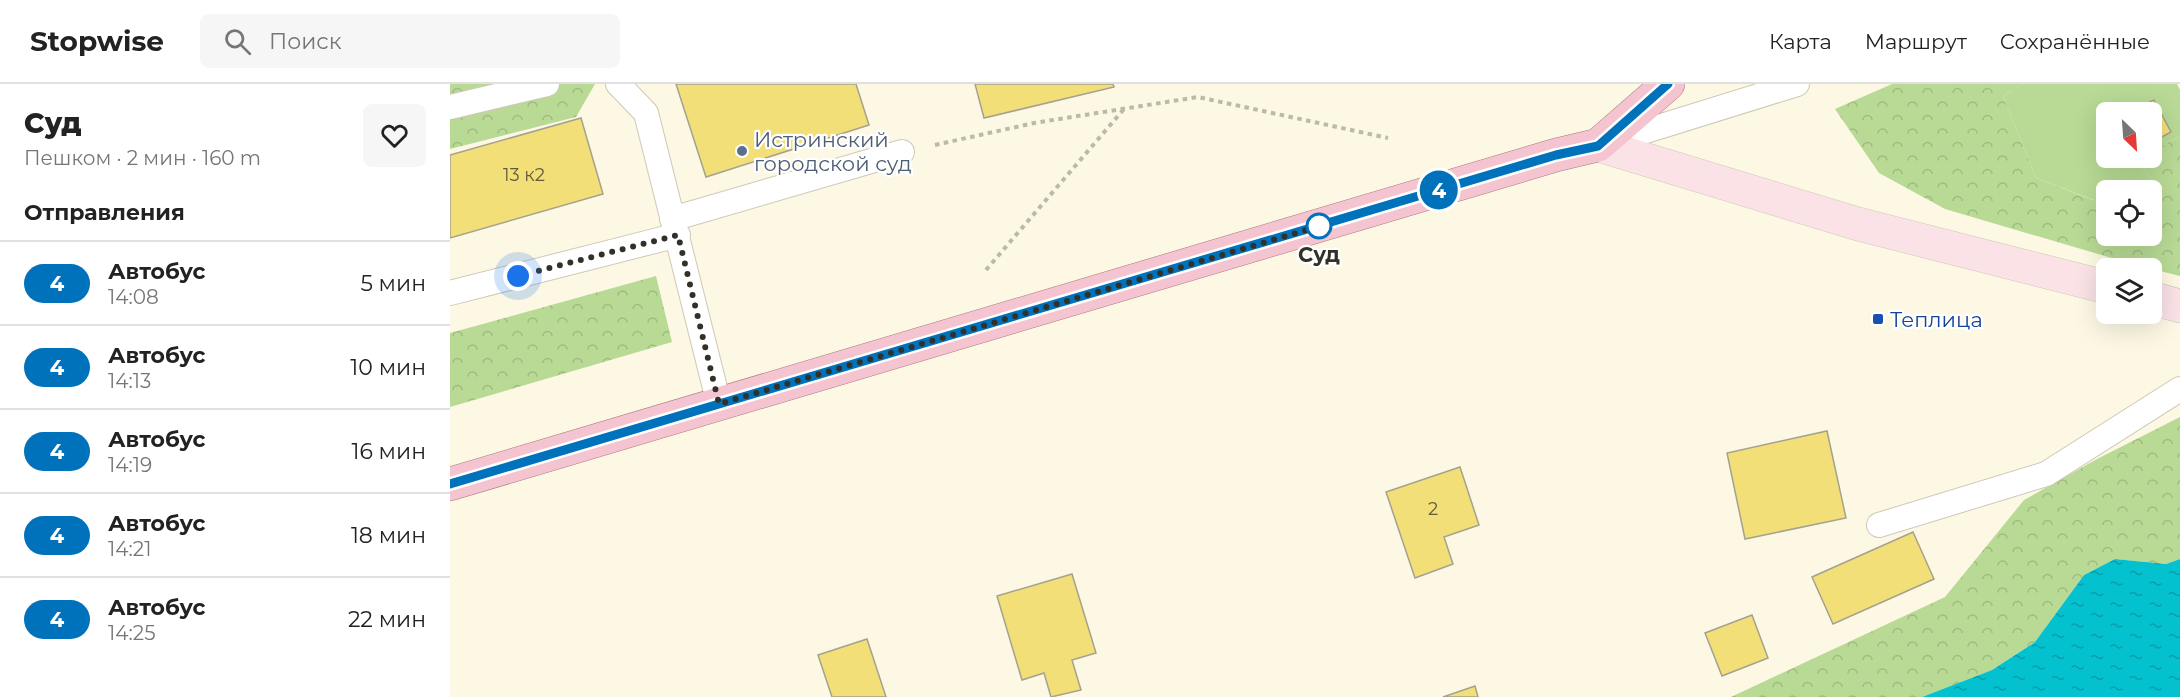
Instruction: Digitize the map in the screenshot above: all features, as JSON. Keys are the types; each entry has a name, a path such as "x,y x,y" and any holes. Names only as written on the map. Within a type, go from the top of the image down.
{"main road":[{"path":"1598,146 1668,84"},
{"path":"450,484 1556,155 1598,146 1858,224 2096,284"},
{"path":"2162,301 2180,306"}],"lane":[{"path":"450,107 547,84"},
{"path":"618,84 645,113 719,404"},
{"path":"1598,146 1797,84"},
{"path":"450,293 675,227 902,152"},
{"path":"1879,525 2046,474 2180,389"}],"path":[{"path":"902,152 1034,123 1198,97 1388,138"},
{"path":"986,270 1124,109"}],"green space":[{"path":"450,84 595,84 576,117 450,149"},
{"path":"1892,84 2023,84 2003,96 2036,178 2096,200 2096,246 2162,246 2162,207 2166,207 2162,200 2162,180 2150,180 2143,168 2162,168 2162,146 2180,136 2180,276 2162,272 2162,258 2112,258 1945,209 1879,173 1835,109"},
{"path":"2023,84 2177,84 2180,90 2180,136 2162,146 2162,102 2096,102 2096,168 2143,168 2150,180 2096,180 2096,200 2094,200 2036,178 2003,96"},
{"path":"656,276 672,342 450,407 450,333"},
{"path":"2180,417 2180,559 2166,564 2115,559 2084,575 2035,642 1992,670 1922,697 1731,697 1945,597 2024,500 2097,459"}],"water":[{"path":"2115,559 2166,564 2180,559 2180,697 1922,697 1992,670 2035,642 2084,575"}],"building":[{"name":"Истринский городской суд","path":"676,84 856,84 869,125 706,177"},
{"path":"975,84 1113,84 1114,87 984,118"},
{"path":"2162,115 2171,132 2162,137"},
{"path":"581,118 603,194 450,238 450,155"},
{"path":"1827,431 1846,518 1745,539 1727,453"},
{"path":"1460,467 1479,525 1444,537 1453,564 1415,578 1386,492"},
{"path":"1913,532 1934,579 1833,624 1812,577"},
{"path":"1072,574 1096,653 1072,660 1081,690 1051,697 1044,673 1022,680 997,596"},
{"path":"1752,615 1768,658 1722,676 1705,633"},
{"path":"867,639 886,697 832,697 818,655"},
{"path":"1475,686 1478,697 1443,697"}],"bus line":[{"name":"4","path":"450,484 1556,155 1598,146 1668,84"}],"place":[{"name":"Истринский городской суд","path":"742,151"},
{"name":"Суд","path":"1319,226"},
{"name":"Теплица","path":"1878,319"}],"route":[{"path":"518,276 678,235 719,404 1330,223 1319,226"}]}
